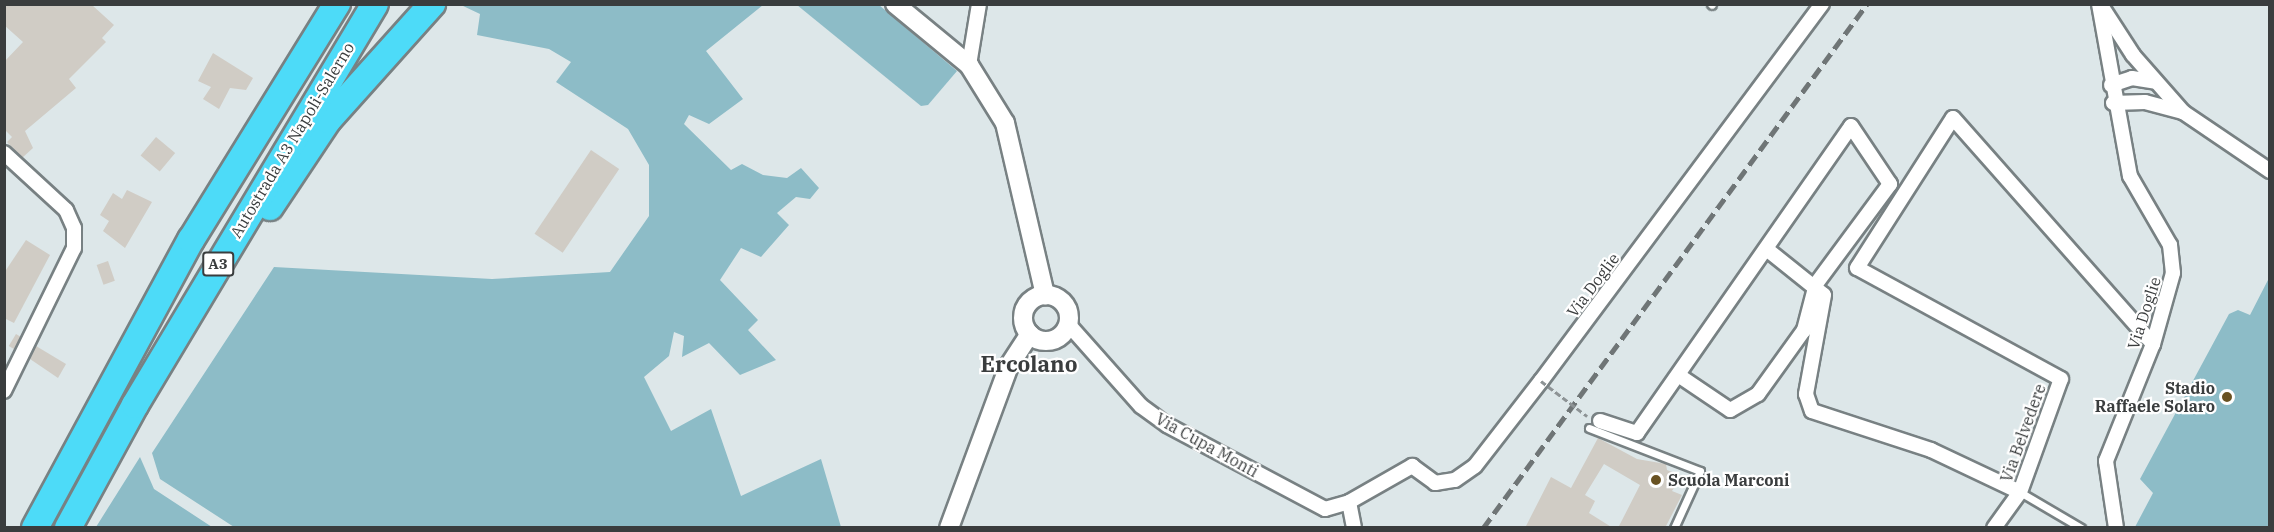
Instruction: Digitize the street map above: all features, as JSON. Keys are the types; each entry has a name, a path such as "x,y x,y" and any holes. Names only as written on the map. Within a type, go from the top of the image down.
{"highway":[{"name":"Autostrada A3 Napoli-Salerno","path":"35,528 191,240 338,4"},
{"name":"Autostrada A3 Napoli-Salerno","path":"68,528 135,405 375,4"},
{"path":"135,405 192,331 328,120 432,4"}],"street":[{"path":"895,4 969,65 1005,123 1045,295 1067,307 1069,325 1049,342 1030,334"},
{"path":"969,65 979,4"},
{"name":"Via Doglie","path":"1349,502 1412,466 1435,483 1455,480 1474,466 1541,381 1822,4"},
{"path":"2099,4 2156,82 2183,112 2270,171"},
{"name":"Via Doglie","path":"2099,4 2113,103 2130,176 2170,244 2173,273 2153,344 2106,461 2116,528"},
{"path":"2111,85 2132,78 2156,82"},
{"path":"2113,103 2145,102 2183,112"},
{"name":"Via Belvedere","path":"1994,528 2020,492 2061,379 1857,268 1953,118 2153,344"},
{"path":"1592,421 1636,434 1681,377 1769,251 1851,126 1890,184 1816,284 1804,330 1758,394 1730,410 1681,377"},
{"path":"4,153 66,210 74,228 74,248 4,391"},
{"path":"1769,251 1816,284 1826,306 1806,394 1812,411 1931,450 2020,492"},
{"path":"949,528 1009,366 1030,334 1024,312 1045,295"},
{"name":"Via Cupa Monti","path":"1069,325 1141,406 1167,425 1325,509 1349,502"},
{"path":"1349,502 1354,528"}],"lane":[{"path":"1592,421 1700,471 1674,528"},
{"path":"2020,492 2081,528"}],"path":[{"path":"1541,381 1592,421"}],"shaded area":[{"path":"461,5 763,5 706,51 743,99 709,124 689,115 684,124 731,170 742,164 763,175 787,178 801,168 819,188 810,199 796,197 777,213 789,225 761,257 741,248 720,280 758,320 748,330 776,360 740,375 709,343 682,357 684,336 674,332 669,356 644,377 671,431 711,409 741,496 821,459 841,527 234,527 160,479 152,453 274,267 492,279 610,272 649,216 649,165 628,129 556,82 571,62 549,49 477,35 480,14"},
{"path":"797,5 879,5 957,71 928,105 921,106"},
{"name":"Stadio Raffaele Solaro","path":"2269,278 2269,527 2135,527 2153,493 2140,479 2229,314 2238,310 2250,315"},
{"path":"140,457 154,489 212,527 96,527"}],"building":[{"path":"4,4 92,5 114,25 102,38 106,42 69,79 76,88 25,131 33,148 22,158 7,142 12,137 4,129 4,62 23,42 4,25"},
{"path":"213,53 253,78 246,90 230,88 219,109 203,99 211,87 198,81"},
{"path":"156,137 175,153 160,171 141,155"},
{"path":"591,150 619,169 563,253 535,234"},
{"path":"127,190 152,202 125,248 103,231 109,221 100,215 113,193 122,199"},
{"path":"26,240 50,255 14,323 4,318 4,273"},
{"path":"108,261 115,281 103,285 97,265"},
{"path":"16,334 21,337 14,349 9,346"},
{"path":"36,346 66,364 58,378 30,359"},
{"name":"Scuola Marconi","path":"1598,438 1637,459 1666,464 1667,470 1682,476 1672,491 1682,495 1665,528 1618,528 1640,485 1604,464 1585,495 1595,501 1589,513 1613,528 1525,528 1551,477 1571,488"}],"railway":[{"path":"1483,528 1867,4"}],"place":[{"name":"Stadio Raffaele Solaro","path":"2227,397"},
{"name":"Scuola Marconi","path":"1656,480"}],"district":[{"name":"Ercolano","path":"1029,364"}]}
